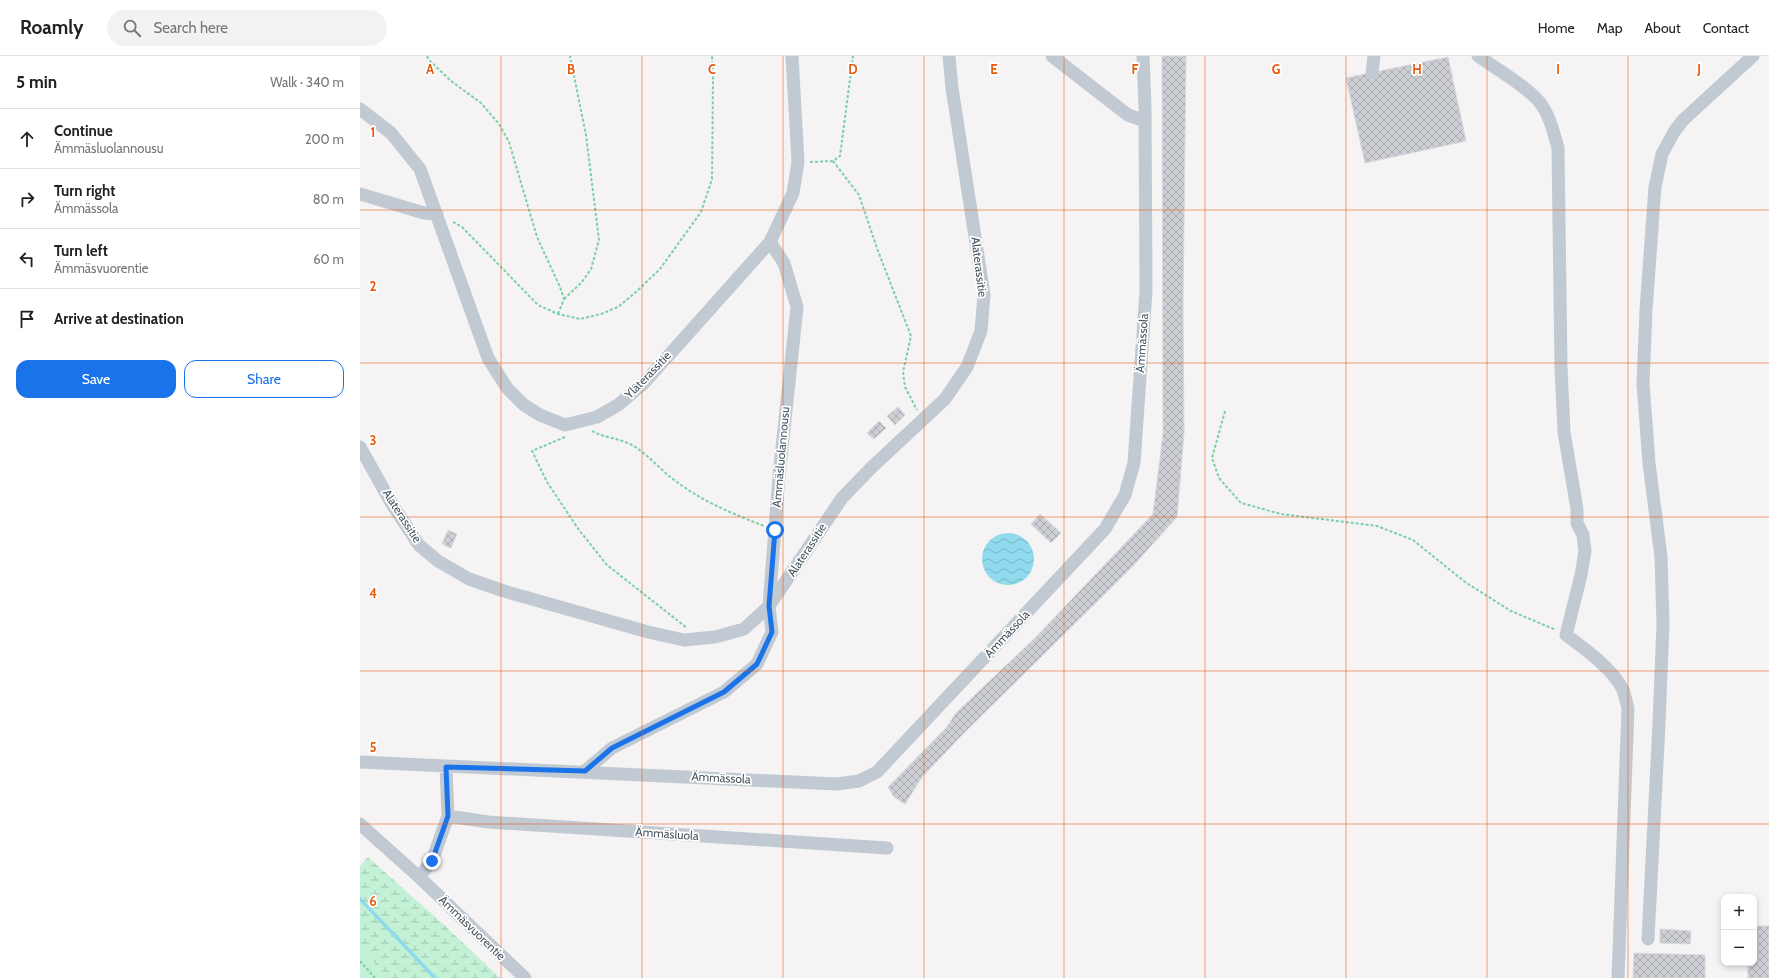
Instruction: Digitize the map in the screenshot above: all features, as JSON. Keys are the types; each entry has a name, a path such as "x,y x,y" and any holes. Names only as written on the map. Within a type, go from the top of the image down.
{"street":[{"name":"Yläterassitie","path":"360,109 391,133 420,169 488,358 507,388 524,405 540,415 565,425 597,417 618,405 644,383 770,242 793,193 798,162 792,56"},
{"name":"Alaterassitie","path":"360,447 393,506 419,545 438,561 470,579 504,591 648,632 684,640 715,637 744,629 769,606 842,498 872,467 945,399 967,367 982,331 984,295 952,88 949,56"},
{"path":"1052,56 1128,115 1145,121"},
{"name":"Ämmässola","path":"360,762 446,767 585,771 837,784 858,781 877,772 1105,529 1125,495 1134,463 1146,292 1143,56"},
{"path":"1372,73 1374,56"},
{"path":"1478,56 1532,94 1543,106 1549,118 1558,148 1561,367 1564,432 1577,523 1583,535 1585,551 1581,575 1566,635 1586,650 1615,679 1622,688 1628,708 1618,978"},
{"path":"1648,939 1660,724 1663,624 1661,557 1649,463 1643,382 1646,310 1655,187 1662,154 1674,132 1683,120 1753,56"},
{"path":"360,194 424,213 437,214"},
{"name":"Ämmäsluolannousu","path":"585,771 618,745 724,692 757,664 772,632 769,606 797,307 784,263 770,242"},
{"path":"419,877 432,861 448,816 446,767"},
{"name":"Ämmäsluola","path":"448,816 488,822 887,848"},
{"name":"Ämmäsvuorentie","path":"360,824 419,877 525,978"}],"path":[{"path":"427,56 429,60 451,81 481,103 499,124 509,142 537,237 564,299"},
{"path":"558,314 564,299 582,282 591,269 599,240 586,135 570,56"},
{"path":"437,214 462,227 538,305 558,314 580,319 601,314 618,307 660,269 701,212 712,179 712,56"},
{"path":"798,162 833,162 840,156 853,56"},
{"path":"833,162 859,195 878,251 911,336 903,372 905,387 923,420"},
{"path":"1225,411 1212,458 1219,478 1241,504 1281,514 1377,526 1413,540 1465,582 1511,611 1566,635"},
{"path":"577,423 600,435 624,441 633,446 676,482 701,498 723,509 775,530"},
{"path":"566,437 532,451 551,488 579,530 607,565 664,608 700,639"},
{"path":"360,961 375,978"}],"green space":[{"path":"368,857 443,924 500,978 388,978 360,949 360,866"},
{"path":"360,949 388,978 360,978"}],"water":[{"path":"1008,533 1018,535 1026,541 1032,549 1034,559 1032,569 1026,577 1018,583 1008,585 998,583 990,577 984,569 982,559 984,549 990,541 998,535"}],"building":[{"path":"1162,56 1186,56 1183,306 1184,433 1177,517 1131,568 963,734 922,777 905,804 894,797 888,787 946,728 956,713 1036,637 1153,514 1163,434"},
{"path":"1448,57 1466,141 1365,163 1346,78"},
{"path":"898,407 905,415 895,425 887,416"},
{"path":"879,421 886,428 874,439 867,433"},
{"path":"1040,514 1061,533 1051,543 1031,524"},
{"path":"448,530 457,534 451,548 442,544"},
{"path":"1757,926 1769,926 1769,978 1748,978 1748,966 1757,966"},
{"path":"1660,929 1691,931 1690,944 1660,943"},
{"path":"1634,953 1705,955 1705,978 1633,978"}],"waterway":[{"path":"360,899 435,978"}],"route":[{"path":"432,861 448,816 446,767 585,771 612,748 724,692 757,664 772,632 769,606 775,530"}]}
